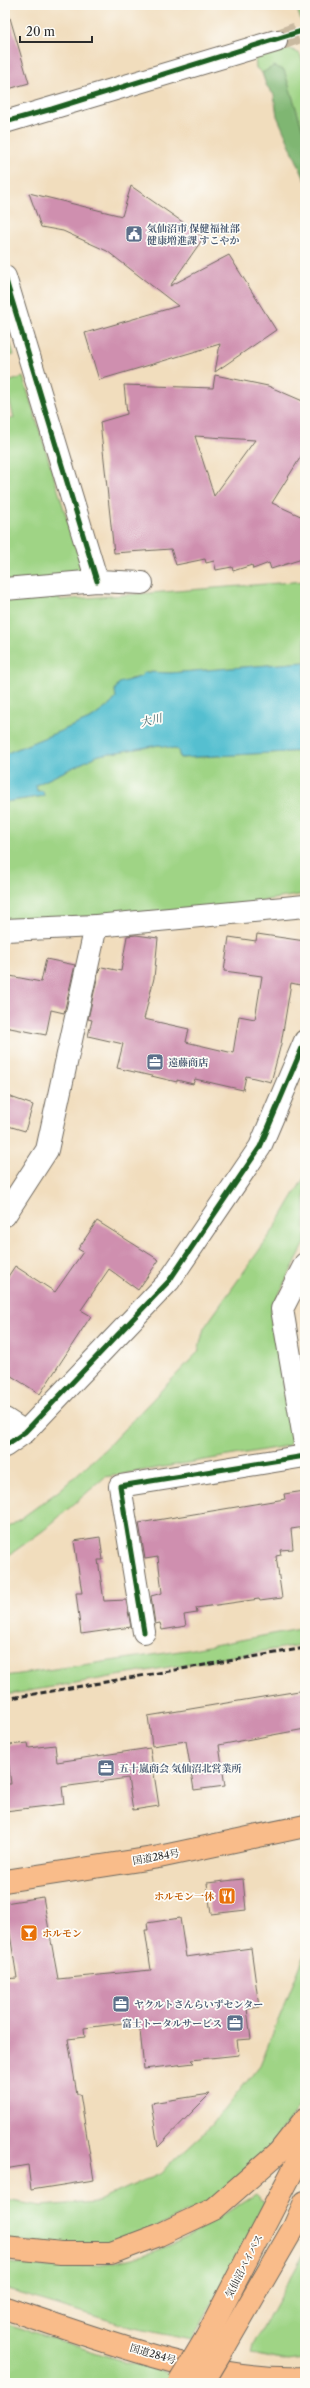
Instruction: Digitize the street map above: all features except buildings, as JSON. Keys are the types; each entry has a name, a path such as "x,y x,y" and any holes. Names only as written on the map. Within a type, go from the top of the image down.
{"highway":[{"name":"国道284号","path":"5,1881 159,1857 305,1826"},
{"path":"5,2247 61,2254 111,2253 159,2235 214,2209 279,2152 305,2118"},
{"name":"気仙沼バイパス","path":"202,2383 215,2342 305,2146"},
{"name":"気仙沼バイパス","path":"179,2383 215,2342 299,2221 305,2202"},
{"name":"国道284号","path":"5,2308 163,2358 239,2376 279,2379 305,2378"}],"street":[{"path":"5,122 276,41"},
{"path":"5,277 96,581"},
{"path":"5,589 96,581 142,583"},
{"path":"5,930 96,926 305,906"},
{"path":"5,1215 47,1150 96,926"},
{"path":"5,1446 25,1432 169,1281 260,1147 305,1041"},
{"path":"305,1264 282,1309 305,1444"},
{"path":"5,1419 25,1432"},
{"path":"144,1632 120,1486 305,1456"}],"green space":[{"path":"296,5 305,5 305,34"},
{"path":"283,45 300,54 305,70 305,137 284,70 274,67 262,73 256,68 255,57"},
{"path":"274,66 284,70 305,137 305,180 277,116 274,95 266,85 262,73"},
{"path":"5,324 14,355 5,357"},
{"path":"23,377 85,577 5,581 5,420 14,418 5,383"},
{"path":"305,581 305,662 170,673 145,672 140,677 130,679 115,690 116,698 111,704 92,718 5,754 5,596 57,590 60,600"},
{"path":"159,745 178,750 180,758 305,751 305,894 216,908 5,922 5,802 44,796 37,791 36,785 99,755"},
{"path":"305,1176 305,1243 271,1310 293,1441 287,1446 105,1477 44,1530 5,1558 5,1530 60,1490 105,1449 198,1352 204,1328 272,1232"},
{"path":"305,1628 305,1644 5,1695 5,1676 187,1650"},
{"path":"305,1954 305,2098 267,2151 221,2194 159,2226 113,2242 55,2246 5,2240 5,2200 41,2206 96,2202 160,2173 211,2126 260,2065"},
{"path":"256,2194 266,2204 192,2340 134,2328 5,2289 5,2262 48,2267 70,2267 134,2258 185,2238"},
{"path":"305,2252 305,2359 288,2361 251,2354 253,2345"},
{"path":"5,2323 113,2358 170,2374 164,2383 15,2383 5,2374"}],"water":[{"name":"大川","path":"305,662 305,751 180,758 178,750 159,745 99,755 36,785 37,791 43,791 44,796 5,802 5,754 92,718 111,704 116,698 115,690 119,683 140,677 145,672 170,673"}],"tunnel":[{"path":"276,41 305,30"}],"railway":[{"path":"5,1699 305,1648"}],"cycle path":[{"path":"5,122 52,109 305,30"},
{"path":"5,277 97,581"},
{"path":"5,1446 25,1432 169,1281 260,1147 305,1041"},
{"path":"144,1632 120,1486 305,1456"}],"place":[{"name":"気仙沼市 保健福祉部 健康増進課 すこやか","path":"134,234"},
{"name":"遠藤商店","path":"155,1062"},
{"name":"五十嵐商会 気仙沼北営業所","path":"106,1768"},
{"name":"ホルモン一休","path":"227,1896"},
{"name":"ホルモン","path":"29,1933"},
{"name":"ヤクルトさんらいずセンター","path":"121,2004"},
{"name":"富士トータルサービス","path":"235,2023"}]}
